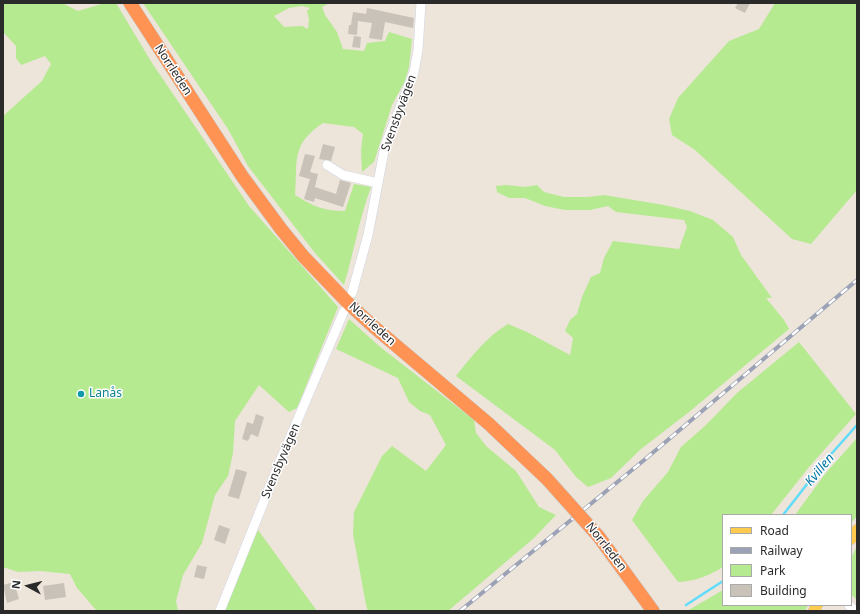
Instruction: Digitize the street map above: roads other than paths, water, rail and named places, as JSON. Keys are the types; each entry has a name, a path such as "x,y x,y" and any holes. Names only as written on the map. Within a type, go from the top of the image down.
{"highway":[{"name":"Norrleden","path":"130,3 242,176 303,256 364,318 489,424 547,479 599,537 653,611"}],"street":[{"name":"Svensbyvägen","path":"352,293 367,242 388,139 414,72 418,50 421,3"},
{"path":"327,165 343,175 378,183"},
{"name":"Svensbyvägen","path":"220,611 274,476 344,311"}],"waterway":[{"name":"Kvillen","path":"784,514 825,461 857,425"},
{"name":"Kvillen","path":"686,605 722,582"}],"railway":[{"path":"460,611 643,461 857,280"}],"place":[{"name":"Lanås","path":"81,394"}]}
